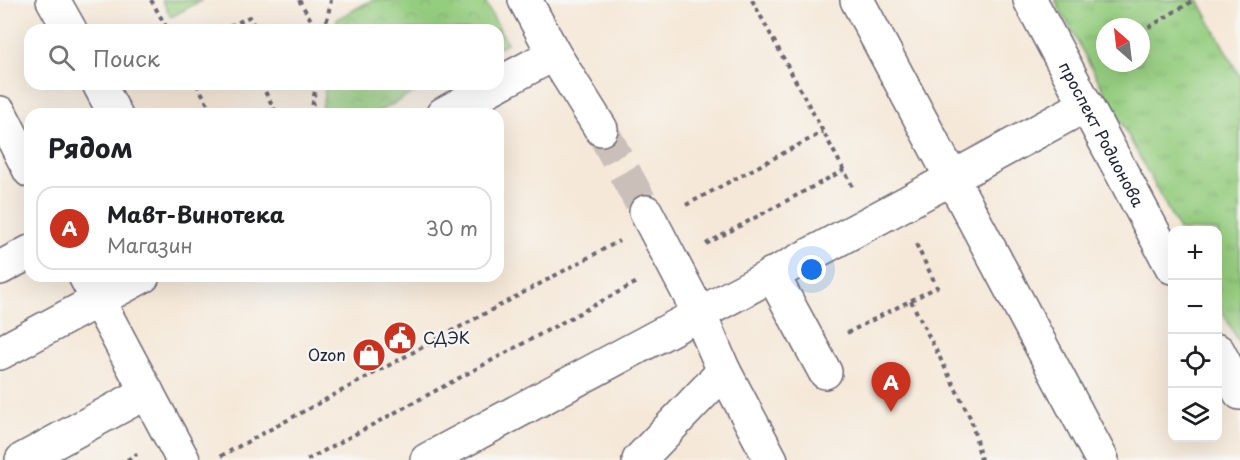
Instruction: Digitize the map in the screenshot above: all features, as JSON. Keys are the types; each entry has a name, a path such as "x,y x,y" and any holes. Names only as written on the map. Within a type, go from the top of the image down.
{"street":[{"path":"53,0 67,24"},
{"path":"525,0 554,54 601,129"},
{"path":"857,0 1102,460"},
{"name":"проспект Родионова","path":"1030,0 1168,258"},
{"path":"504,81 554,54"},
{"path":"102,90 112,108"},
{"path":"454,108 487,90"},
{"path":"427,460 1086,105"},
{"path":"0,114 24,160"},
{"path":"649,218 699,313 724,371 771,460"},
{"path":"0,267 24,255"},
{"path":"772,274 825,372"},
{"path":"0,353 92,288 118,282"},
{"path":"92,288 183,460"},
{"path":"1222,359 1240,393"},
{"path":"639,460 724,371"},
{"path":"22,460 147,392"}],"path":[{"path":"152,0 165,24"},
{"path":"299,0 314,24"},
{"path":"326,24 331,0"},
{"path":"1150,27 1194,0"},
{"path":"234,24 249,17 253,24"},
{"path":"200,90 210,108"},
{"path":"264,90 274,108"},
{"path":"312,108 315,90"},
{"path":"219,460 218,457 649,218 823,132"},
{"path":"307,460 844,170"},
{"path":"911,301 971,419 981,460"}],"green space":[{"path":"162,0 202,0 171,17"},
{"path":"372,0 484,0 497,24 336,24 337,19"},
{"path":"1055,0 1198,0 1240,77 1240,345 1222,311 1222,226 1177,226"},
{"path":"325,90 419,90 385,108 322,108"}],"tunnel":[{"path":"601,129 646,212"}],"place":[{"name":"СДЭК","path":"400,338"},
{"name":"Ozon","path":"369,355"},
{"name":"Мавт-Винотека","path":"891,412"}]}
